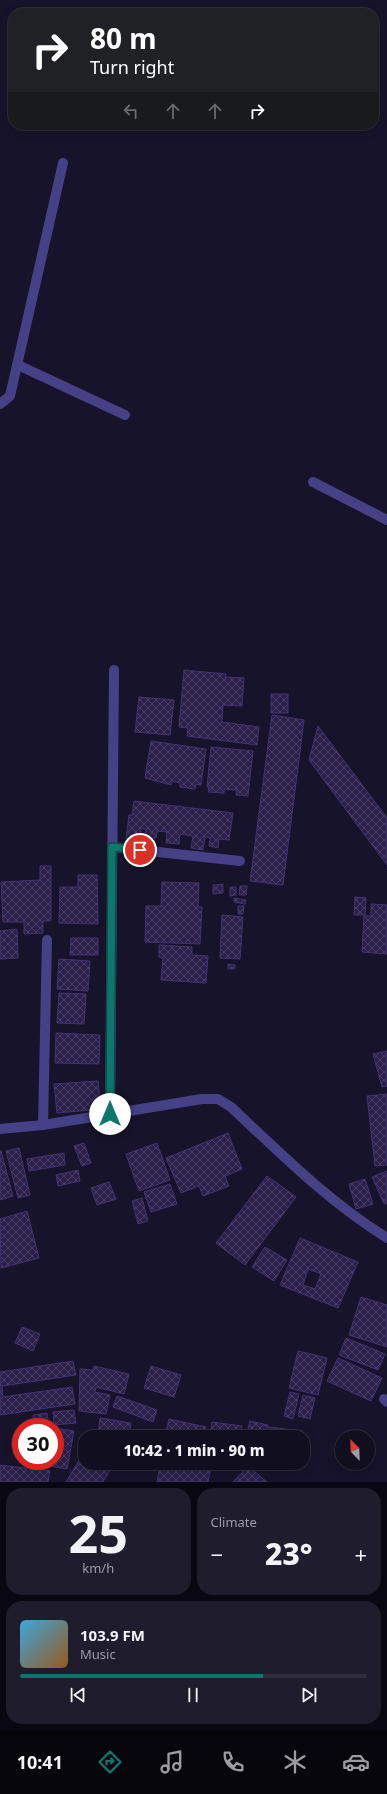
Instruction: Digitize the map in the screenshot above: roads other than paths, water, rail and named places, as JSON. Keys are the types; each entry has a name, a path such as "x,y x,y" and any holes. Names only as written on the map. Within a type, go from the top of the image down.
{"street":[{"path":"0,404 10,396 63,163"},
{"path":"18,365 125,415"},
{"path":"313,482 387,520"},
{"path":"110,1114 114,670"},
{"path":"112,847 240,861"},
{"path":"43,1125 47,940"},
{"path":"0,1129 43,1125 202,1099 218,1099 231,1107 308,1179 365,1224 387,1238"}]}
